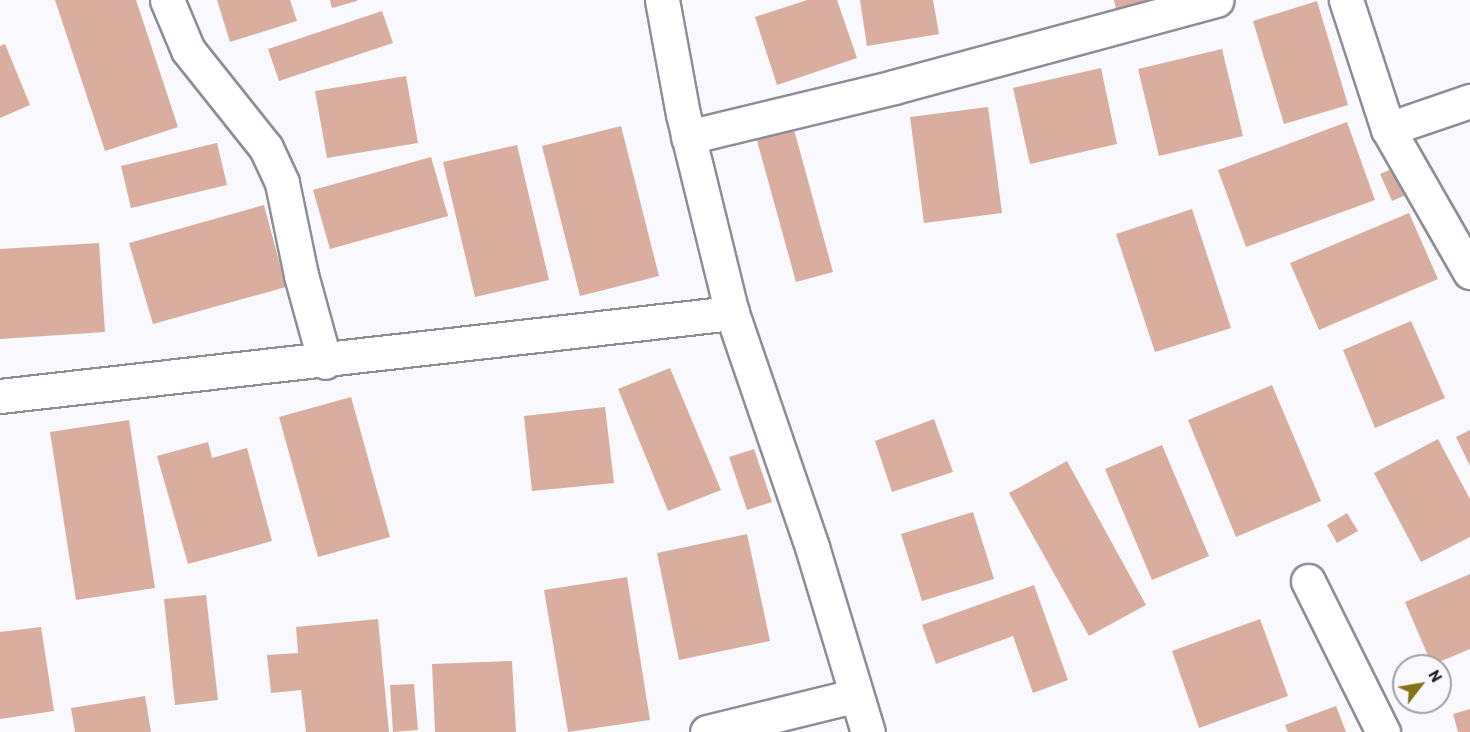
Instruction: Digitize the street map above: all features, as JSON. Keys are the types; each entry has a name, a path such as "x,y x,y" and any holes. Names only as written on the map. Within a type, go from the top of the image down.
{"street":[{"path":"167,0 188,50 266,148 282,183 301,274 325,362"},
{"path":"662,0 688,137 732,312 812,547 854,696 868,732"},
{"path":"688,137 894,87 1216,0"},
{"path":"1346,0 1388,129 1470,272"},
{"path":"1388,129 1470,101"},
{"path":"0,396 325,362 732,312"},
{"path":"1308,581 1383,732"},
{"path":"707,732 854,696"}],"building":[{"path":"55,0 136,0 178,127 105,151"},
{"path":"217,0 290,0 297,21 230,42"},
{"path":"330,0 357,0 357,1 332,8"},
{"path":"807,0 837,0 857,58 777,85 755,17"},
{"path":"860,0 933,0 939,34 867,46"},
{"path":"1114,0 1152,0 1152,1 1116,9"},
{"path":"1317,1 1348,105 1284,124 1253,21"},
{"path":"382,11 393,43 279,81 268,49"},
{"path":"5,44 30,105 0,118 0,46"},
{"path":"1222,49 1243,136 1159,156 1138,69"},
{"path":"1101,68 1117,144 1030,164 1013,88"},
{"path":"406,76 418,143 327,158 315,91"},
{"path":"988,107 1002,213 924,223 910,117"},
{"path":"1347,122 1375,200 1246,247 1218,170"},
{"path":"621,126 659,276 580,296 542,146"},
{"path":"793,126 833,272 796,282 756,137"},
{"path":"217,143 227,185 131,208 121,166"},
{"path":"517,145 549,280 475,297 443,162"},
{"path":"431,157 448,216 330,249 313,190"},
{"path":"1403,164 1415,191 1392,201 1380,174"},
{"path":"264,205 286,287 153,324 129,243"},
{"path":"1192,209 1231,328 1155,352 1116,234"},
{"path":"1409,213 1438,279 1319,330 1290,263"},
{"path":"99,243 105,332 0,339 0,249"},
{"path":"1411,321 1445,398 1375,428 1343,350"},
{"path":"670,368 721,490 668,511 618,389"},
{"path":"1272,385 1321,501 1236,537 1188,420"},
{"path":"351,397 390,537 318,557 279,417"},
{"path":"605,407 614,483 532,491 524,416"},
{"path":"934,419 953,472 892,492 875,441"},
{"path":"129,420 155,588 76,600 50,432"},
{"path":"1470,430 1470,466 1456,437"},
{"path":"1438,439 1470,499 1470,537 1421,562 1374,473"},
{"path":"208,442 212,458 247,448 272,541 188,564 157,456"},
{"path":"1162,445 1209,556 1152,580 1105,469"},
{"path":"754,449 772,502 747,510 729,457"},
{"path":"1067,461 1146,605 1089,636 1009,493"},
{"path":"973,512 994,579 922,601 901,534"},
{"path":"1347,513 1358,531 1337,543 1327,525"},
{"path":"747,534 770,641 679,660 657,553"},
{"path":"1470,574 1470,649 1452,657 1452,654 1427,654 1405,602"},
{"path":"627,577 650,720 568,732 544,590"},
{"path":"1034,585 1068,680 1033,693 1013,636 936,664 922,625"},
{"path":"206,595 218,700 175,705 164,599"},
{"path":"378,619 389,732 306,732 301,690 271,693 267,655 298,653 296,627"},
{"path":"1260,619 1288,696 1199,728 1172,651"},
{"path":"41,627 54,711 0,719 0,632"},
{"path":"512,661 516,732 435,732 432,664"},
{"path":"414,684 418,730 393,732 390,685"},
{"path":"145,696 151,732 75,732 71,708"},
{"path":"1336,706 1346,732 1288,732 1285,725"},
{"path":"1470,709 1470,732 1458,732 1453,714"}]}
